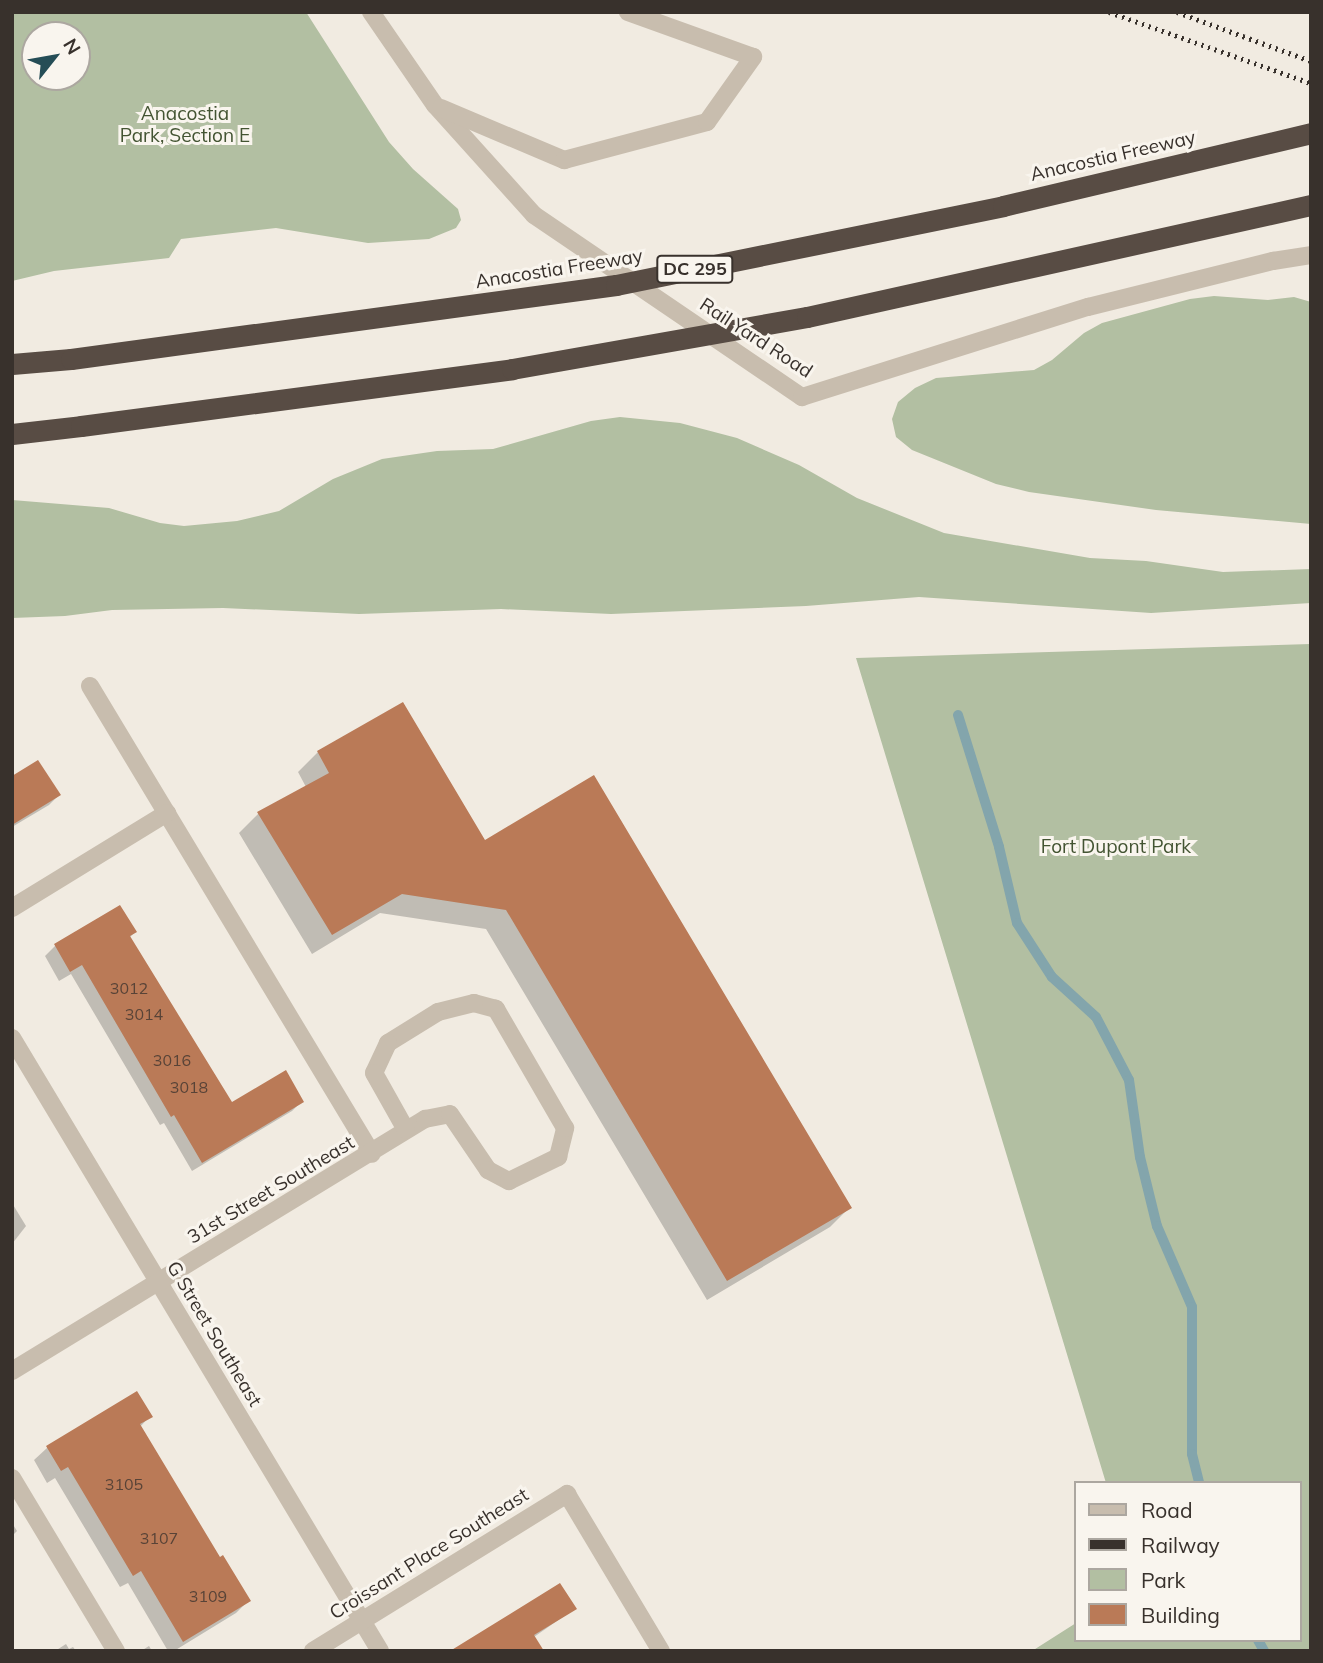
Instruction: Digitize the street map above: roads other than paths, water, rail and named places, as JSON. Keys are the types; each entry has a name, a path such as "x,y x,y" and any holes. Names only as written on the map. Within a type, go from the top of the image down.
{"highway":[{"name":"Anacostia Freeway","path":"12,364 71,359 616,285 1003,206 1311,133"},
{"path":"12,434 512,369 794,320 1311,205"}],"street":[{"name":"Rail Yard Road","path":"371,12 435,105 534,215 802,397 1088,307 1273,261 1311,256"},
{"path":"435,105 564,160 707,122 753,57 628,12"},
{"path":"90,686 372,1154"},
{"path":"12,908 167,813"},
{"name":"31st Street Southeast","path":"12,1371 372,1154 405,1129 425,1119 450,1114 488,1170 509,1181 558,1157 565,1128 496,1009 474,1003 438,1012 388,1043 374,1073 405,1129"},
{"name":"G Street Southeast","path":"12,1038 380,1651"},
{"path":"12,1478 116,1651"},
{"name":"Croissant Place Southeast","path":"313,1651 567,1494 661,1651"}],"waterway":[{"path":"958,715 999,847 1017,923 1052,977 1096,1017 1129,1080 1140,1157 1157,1226 1192,1307 1192,1454 1199,1481"},
{"path":"1259,1642 1264,1651"}],"railway":[{"path":"1109,12 1311,83"},
{"path":"1177,12 1311,61"}],"park label":[{"name":"Anacostia Park, Section E","path":"185,125"},
{"name":"Fort Dupont Park","path":"1116,847"}]}
